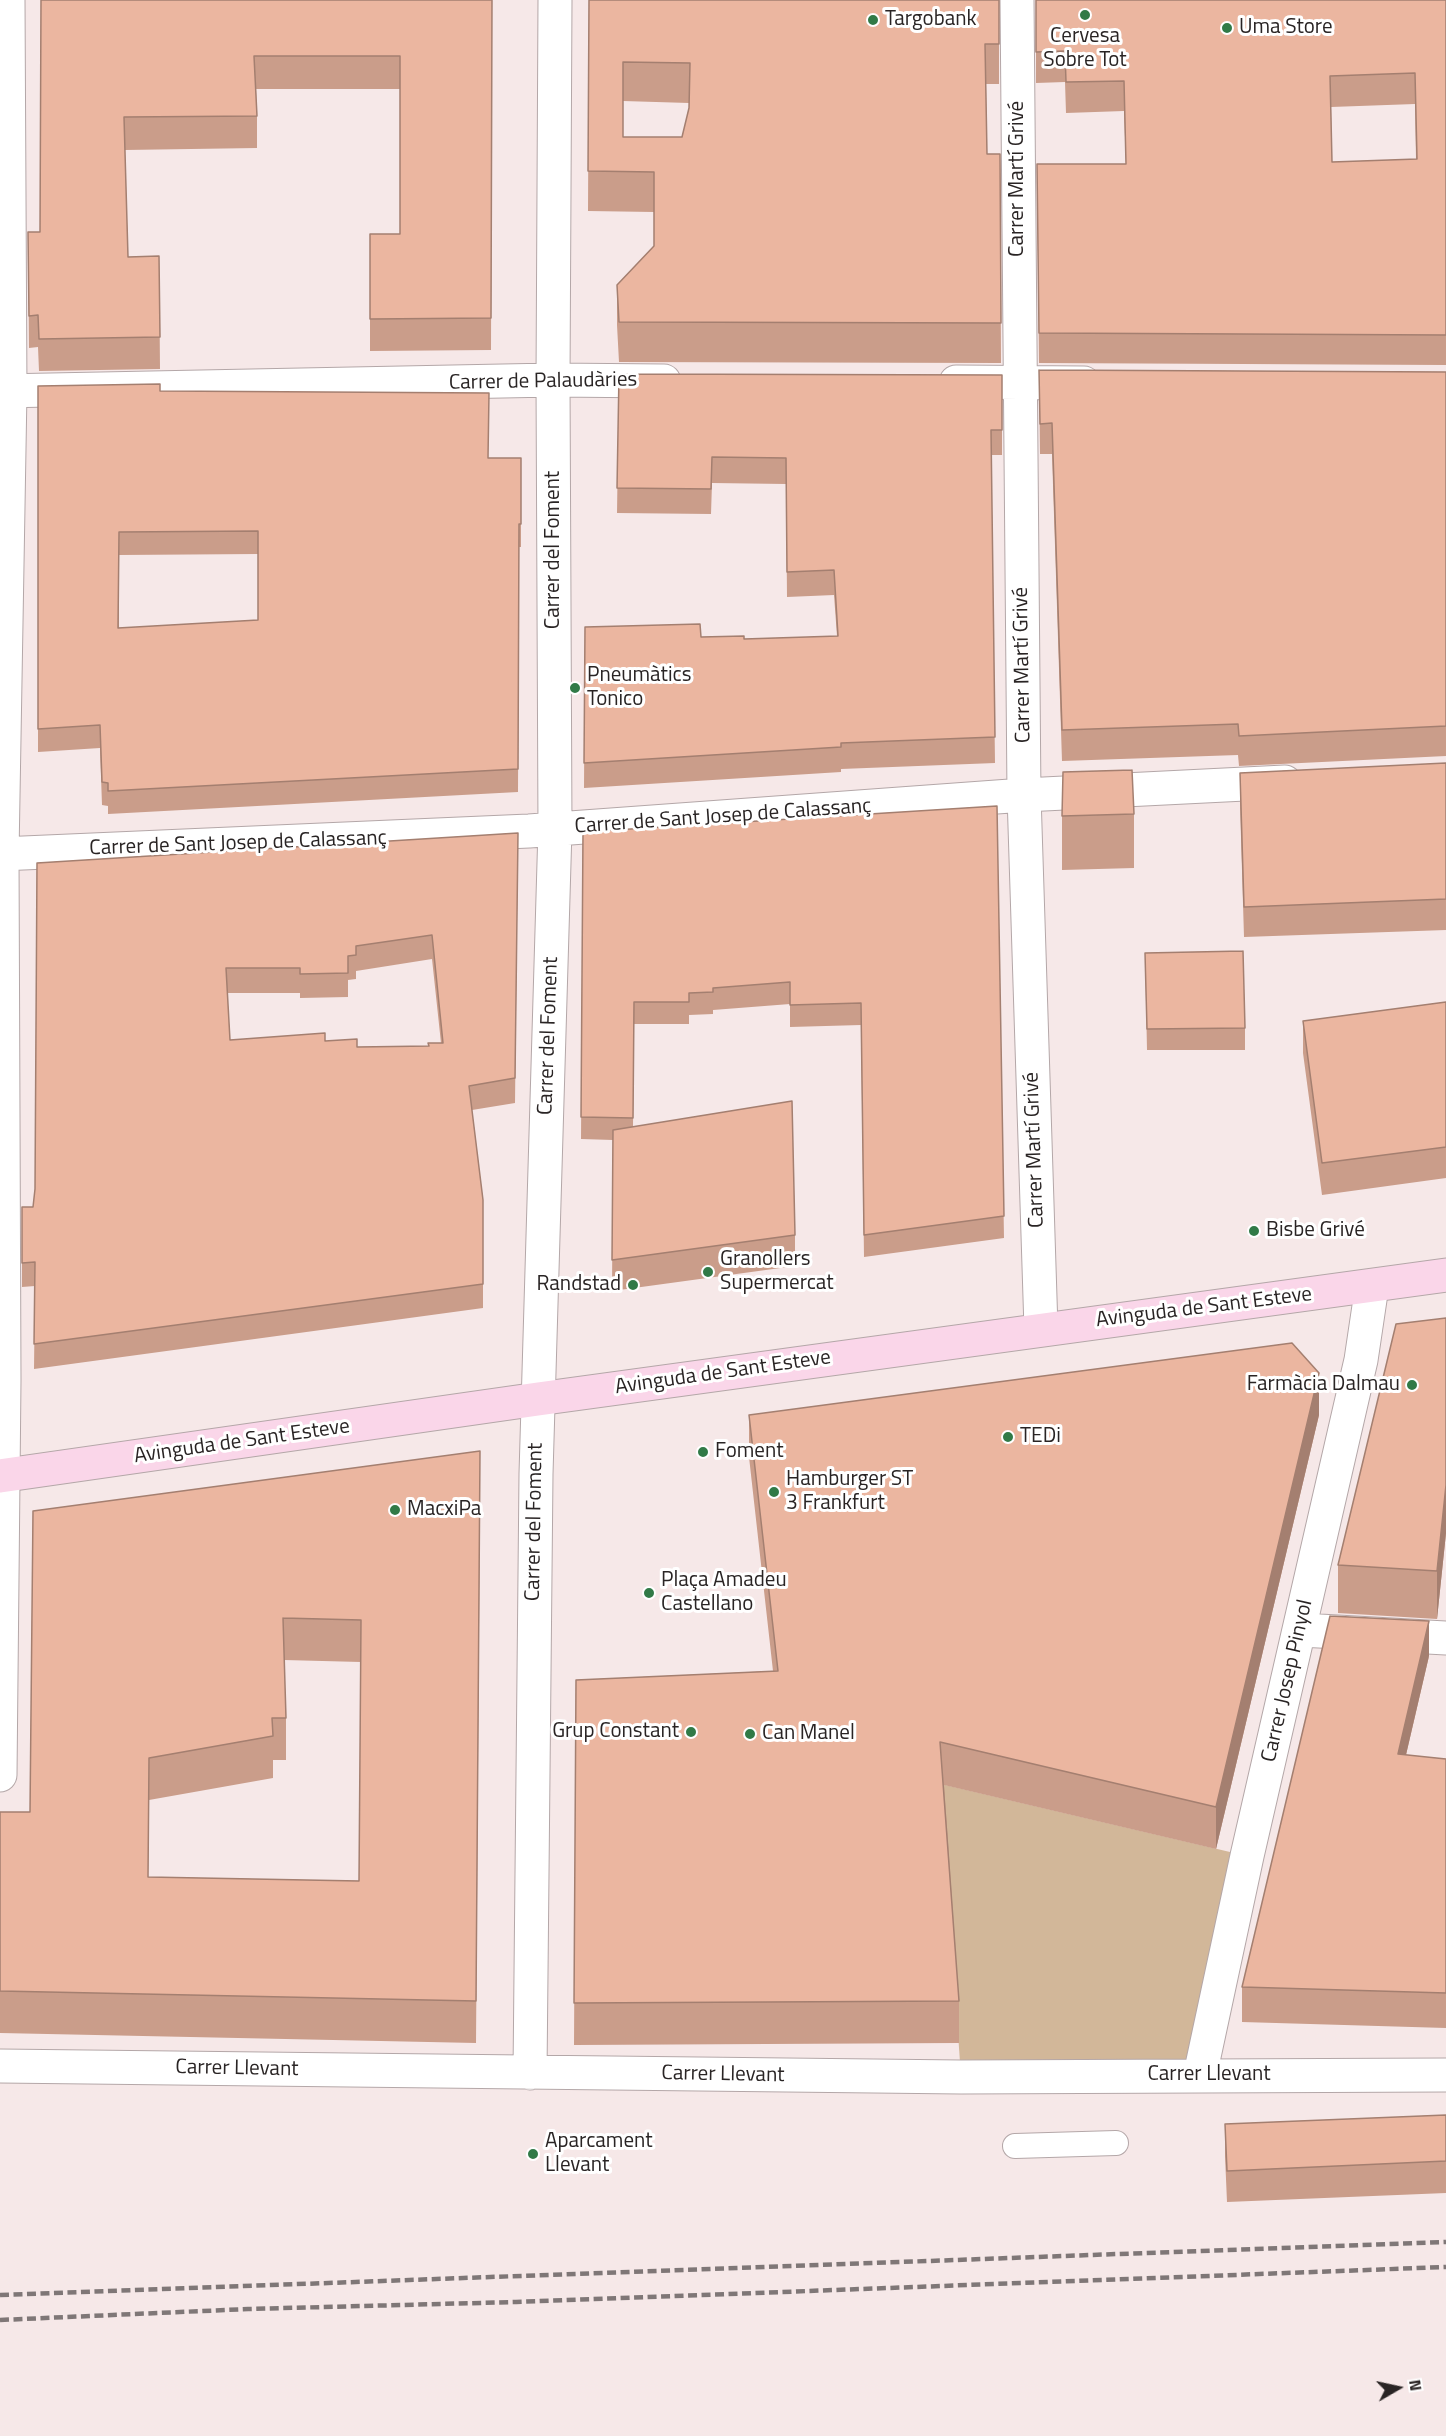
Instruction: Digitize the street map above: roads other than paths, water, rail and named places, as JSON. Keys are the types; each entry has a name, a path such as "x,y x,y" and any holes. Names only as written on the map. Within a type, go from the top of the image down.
{"street":[{"path":"0,1775 1,854 8,0"},
{"name":"Carrer del Foment","path":"530,2073 532,1702 538,1399 555,830 553,380 555,0"},
{"name":"Carrer Martí Grivé","path":"1017,0 1024,795 1041,1329"},
{"name":"Carrer de Palaudàries","path":"5,391 553,380 690,381"},
{"path":"926,382 1115,383"},
{"name":"Carrer de Sant Josep de Calassanç","path":"1,854 555,830 1024,795 1317,781"},
{"name":"Avinguda de Sant Esteve","path":"2,1476 538,1399 1446,1275"},
{"name":"Carrer Josep Pinyol","path":"1200,2076 1247,1856 1301,1630 1361,1360 1372,1286"},
{"path":"1301,1630 1446,1638"},
{"name":"Carrer Llevant","path":"0,2066 961,2077 1446,2075"}],"lane":[{"path":"1015,2146 1116,2144"}],"railway":[{"path":"0,2295 1446,2242"},
{"path":"0,2320 248,2309 516,2302 1446,2267"}],"place":[{"name":"Cervesa Sobre Tot","path":"1085,15"},
{"name":"Targobank","path":"873,20"},
{"name":"Uma Store","path":"1227,28"},
{"name":"Pneumàtics Tonico","path":"575,688"},
{"name":"Bisbe Grivé","path":"1254,1231"},
{"name":"Granollers Supermercat","path":"708,1272"},
{"name":"Randstad","path":"633,1285"},
{"name":"Farmàcia Dalmau","path":"1412,1385"},
{"name":"TEDi","path":"1008,1437"},
{"name":"Foment","path":"703,1452"},
{"name":"Hamburger ST 3 Frankfurt","path":"774,1492"},
{"name":"MacxiPa","path":"395,1510"},
{"name":"Plaça Amadeu Castellano","path":"649,1593"},
{"name":"Grup Constant","path":"691,1732"},
{"name":"Can Manel","path":"750,1734"},
{"name":"Aparcament Llevant","path":"533,2154"}]}
